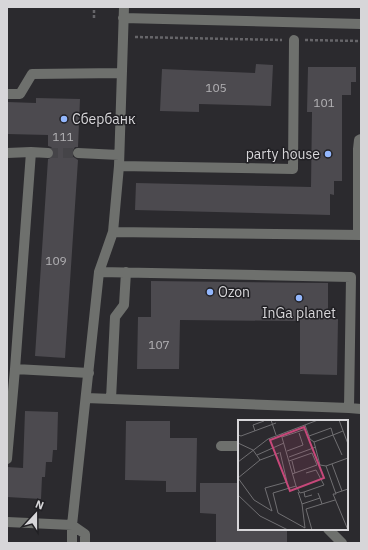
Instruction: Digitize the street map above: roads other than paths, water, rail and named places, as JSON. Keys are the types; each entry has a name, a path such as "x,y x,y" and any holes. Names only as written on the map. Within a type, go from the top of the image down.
{"lane":[{"path":"72,543 72,524 99,272 113,232 119,166 124,7"},
{"path":"123,18 361,24"},
{"path":"119,166 293,169 294,40"},
{"path":"7,94 20,94 32,74 121,73"},
{"path":"113,232 360,235 358,149 359,140 361,139"},
{"path":"7,459 31,152"},
{"path":"7,153 48,153"},
{"path":"78,153 119,155"},
{"path":"99,272 351,277 349,408"},
{"path":"111,399 115,317 124,305 126,272"},
{"path":"15,369 89,374"},
{"path":"86,398 361,409"},
{"path":"221,446 238,446"},
{"path":"7,522 72,524 86,534 85,543"},
{"path":"329,530 342,543"}],"tunnel":[{"path":"48,153 78,153"}],"place":[{"name":"Сбербанк","path":"64,119"},
{"name":"party house","path":"328,154"},
{"name":"Ozon","path":"210,292"},
{"name":"InGa planet","path":"299,298"}]}
